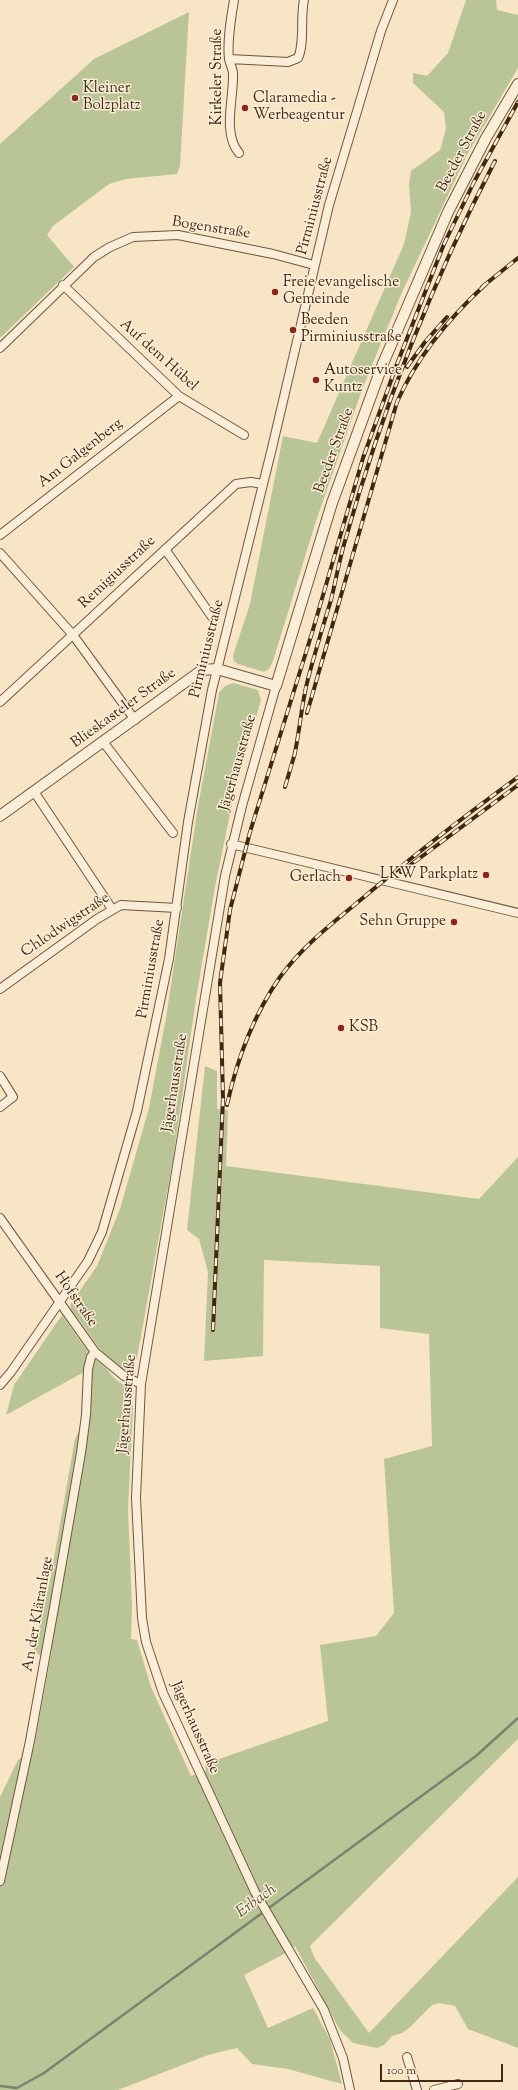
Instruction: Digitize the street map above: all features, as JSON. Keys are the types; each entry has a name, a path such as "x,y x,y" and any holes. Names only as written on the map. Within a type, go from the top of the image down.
{"street":[{"name":"Kirkeler Straße","path":"234,0 229,59 233,73 231,129 233,141 239,153"},
{"path":"229,59 273,62 294,61 301,52 302,10 304,0"},
{"name":"Pirminiusstraße","path":"0,1385 11,1372 88,1261 96,1247 108,1214 137,1110 163,992 177,908 188,822 205,722 217,670 263,484 328,205 381,32 393,0"},
{"name":"Beeder Straße","path":"276,686 332,503 382,366 448,212 486,138 518,84"},
{"name":"Bogenstraße","path":"0,348 63,285 94,257 110,247 133,238 156,235 178,235 273,254 314,265"},
{"name":"Auf dem Hübel","path":"63,285 179,396 244,435"},
{"name":"Am Galgenberg","path":"0,535 179,396"},
{"name":"Remigiusstraße","path":"0,702 236,484 251,482 263,484"},
{"path":"165,549 212,617"},
{"path":"0,553 73,635 135,720"},
{"name":"Blieskasteler Straße","path":"0,816 104,743 202,670 217,670 236,674 276,686"},
{"name":"Jägerhausstraße","path":"276,686 231,844 208,973 141,1384 136,1503 140,1595 146,1642 163,1693 258,1896 324,2010 343,2058 350,2090"},
{"path":"104,743 173,833"},
{"path":"34,793 112,909"},
{"path":"231,844 518,913"},
{"name":"Chlodwigstraße","path":"0,988 112,909 121,905 129,904 177,908"},
{"path":"0,1076 13,1097 0,1107"},
{"name":"Hofstraße","path":"0,1218 95,1352 119,1372 141,1384"},
{"name":"An der Kläranlage","path":"0,1881 30,1741 82,1454 86,1415 88,1369 91,1357 95,1352"},
{"path":"407,2057 417,2090"},
{"path":"434,2090 458,2084"}],"green space":[{"path":"466,0 496,0 497,10 518,15 518,68 468,153 403,290 363,387 316,521 273,661 269,669 264,672 238,664 234,661 233,656 250,604 283,436 317,443 404,244 411,212 409,184 411,171 440,150 446,129 444,112 413,83 413,73 427,76 448,53"},
{"path":"189,12 180,166 177,174 126,179 109,184 53,226 47,235 74,267 0,338 0,144 94,59"},
{"path":"233,683 258,690 261,700 234,794 215,887 196,999 173,1159 137,1358 130,1370 124,1370 108,1359 72,1312 70,1305 97,1266 120,1209 149,1108 166,1018 198,806 219,693 225,686"},
{"path":"205,1066 217,1071 217,1109 228,1110 226,1166 479,1199 518,1157 518,1739 310,1946 314,1957 369,2033 518,1877 518,2048 468,2029 455,2006 440,2003 432,2005 409,2028 402,2033 392,2036 384,2045 377,2048 353,2043 340,2030 295,1946 284,1954 244,1975 268,2028 313,2008 330,2040 342,2084 288,2069 252,2064 237,2048 208,2055 118,2090 0,2090 0,1797 18,1760 34,1748 52,1649 41,1657 34,1649 50,1581 75,1439 82,1424 84,1372 6,1415 14,1385 62,1315 88,1352 106,1368 113,1377 126,1387 131,1397 133,1408 128,1510 132,1605 131,1639 137,1640 151,1687 191,1776 206,1770 205,1764 328,1721 320,1645 376,1636 394,1613 384,1459 432,1446 429,1334 380,1328 380,1266 264,1260 263,1356 204,1361 208,1272 199,1239 187,1230"}],"waterway":[{"name":"Erbach","path":"0,2086 17,2088 44,2073 476,1756 518,1718"}],"railway":[{"path":"213,1330 223,1098 220,983 230,910 250,832 312,633 363,458 397,364 444,244 474,182 518,102"},
{"path":"294,757 308,679 331,600 345,541 375,443 410,347 450,253 495,161"},
{"path":"482,287 518,258"},
{"path":"307,713 397,402 414,369 436,338 447,324 486,284"},
{"path":"407,367 425,342 447,317"},
{"path":"285,787 295,753"},
{"path":"227,1105 247,1038 270,992 289,966 307,946 327,928 397,870 518,777"},
{"path":"401,872 518,785"}],"place":[{"name":"Kleiner Bolzplatz","path":"75,98"},
{"name":"Claramedia - Werbeagentur","path":"245,108"},
{"name":"Freie evangelische Gemeinde","path":"275,292"},
{"name":"Beeden Pirminiusstraße","path":"293,330"},
{"name":"Autoservice Kuntz","path":"316,380"},
{"name":"LKW Parkplatz","path":"486,875"},
{"name":"Gerlach","path":"349,878"},
{"name":"Sehn Gruppe","path":"454,922"},
{"name":"KSB","path":"341,1028"}]}
